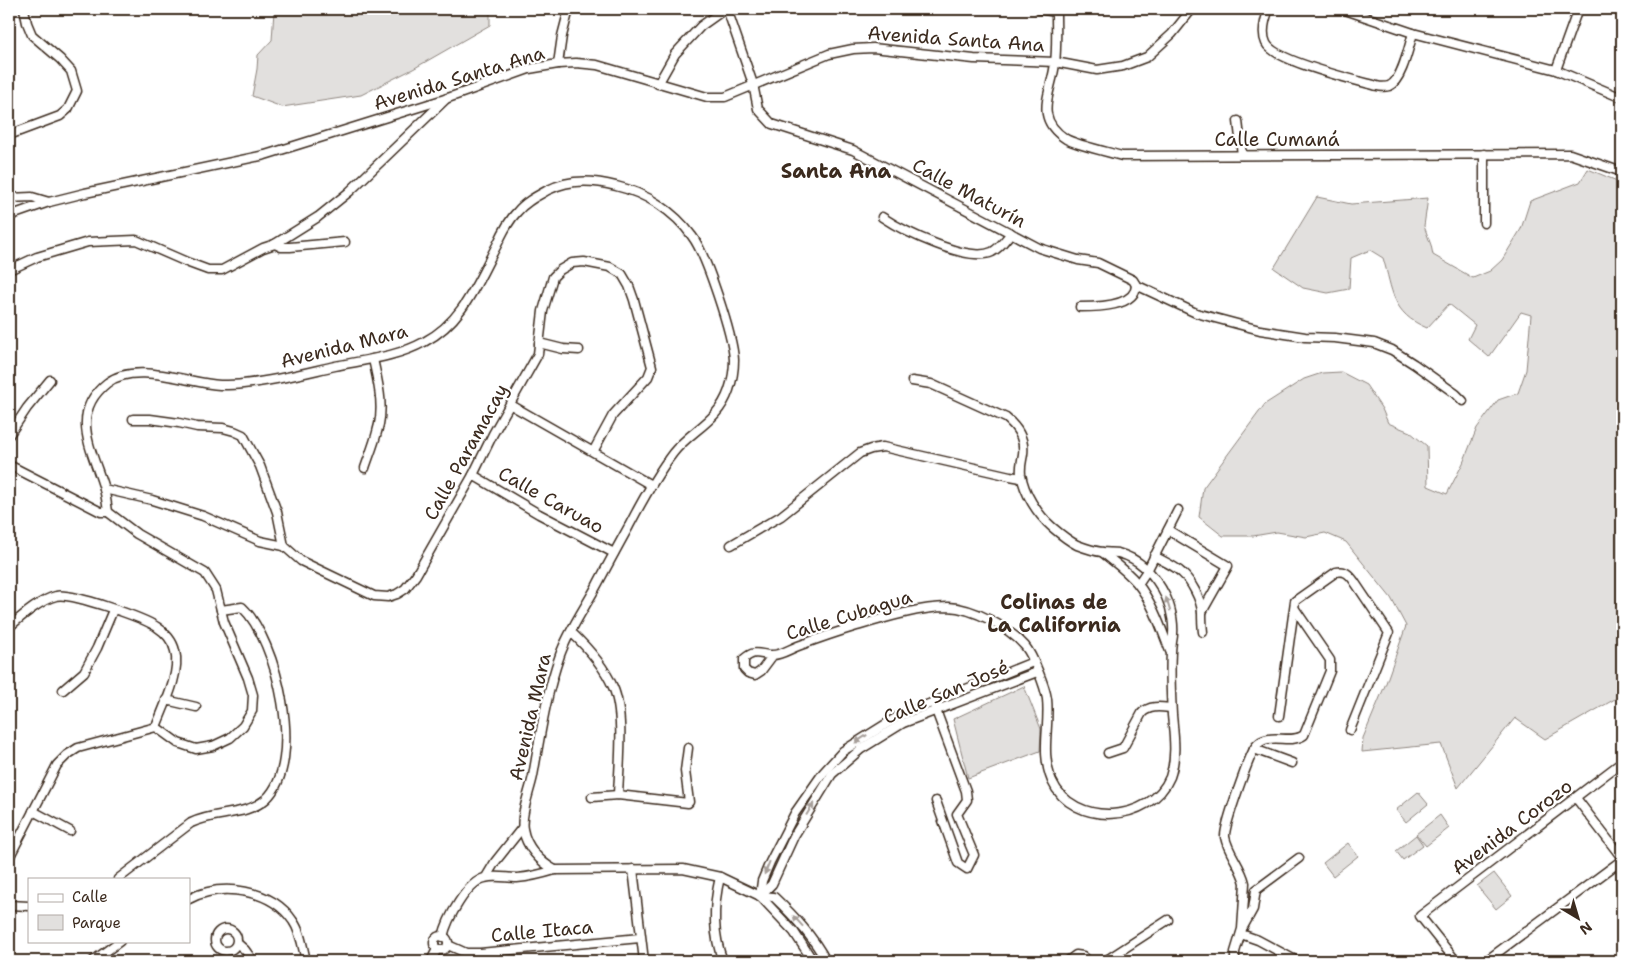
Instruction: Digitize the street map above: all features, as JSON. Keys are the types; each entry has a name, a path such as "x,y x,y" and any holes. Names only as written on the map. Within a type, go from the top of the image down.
{"street":[{"path":"9,135 60,116 68,109 77,91 71,71 32,35 24,9"},
{"path":"558,64 562,36 569,9"},
{"path":"658,84 676,54 701,26 726,9"},
{"name":"Calle Maturín","path":"726,9 753,84 758,109 772,124 853,150 1039,248 1078,260 1098,263 1133,280 1136,285 1196,313 1260,330 1305,338 1335,338 1374,343 1392,350 1463,401"},
{"name":"Calle Cumaná","path":"1039,9 1057,10 1055,62 1045,109 1048,119 1057,131 1068,140 1122,156 1570,154 1622,172"},
{"name":"Avenida Santa Ana","path":"9,216 49,202 85,193 265,156 530,70 558,64 597,65 707,97 725,97 829,54 853,49 873,48 974,59 1055,62 1097,70 1123,66 1147,57 1172,34 1192,9"},
{"path":"1268,9 1263,33 1266,44 1274,53 1296,62 1377,86 1388,87 1393,83 1404,64 1413,33"},
{"path":"1342,9 1413,33 1556,70 1622,98"},
{"path":"1556,70 1578,9"},
{"path":"9,270 37,257 88,242 136,240 208,270 222,270 263,248 275,244 318,217 350,192 448,98"},
{"path":"1238,121 1242,155"},
{"path":"1484,154 1484,223"},
{"name":"Avenida Mara","path":"108,512 104,489 86,433 86,412 98,392 118,376 162,374 219,385 243,384 373,359 419,345 441,332 450,324 471,296 502,234 515,214 529,201 558,185 573,182 606,183 637,193 668,210 695,239 706,263 727,328 734,362 728,392 721,407 712,419 674,451 652,485 562,650 554,676 522,828"},
{"path":"9,198 32,196 49,202"},
{"path":"882,218 912,234 964,252 976,254 990,253 998,249 1011,233"},
{"path":"275,244 282,247 290,247 345,242"},
{"name":"Calle Paramacay","path":"104,489 152,500 203,516 260,541 284,546 301,561 365,593 380,598 397,594 405,589 416,575 473,475 493,434 538,354 543,311 553,277 572,263 584,262 610,267 622,274 634,300 652,366 648,377 614,415 594,450"},
{"path":"1080,307 1102,307 1127,301 1136,289 1136,285"},
{"path":"539,343 563,349 579,350"},
{"path":"365,468 378,431 380,416 381,402 373,359"},
{"path":"9,435 27,408 50,380"},
{"path":"912,381 931,384 1006,418 1013,424 1022,438 1021,478 1029,499 1050,525 1075,544 1102,552 1117,553 1133,559 1148,569"},
{"path":"511,405 594,450 652,485"},
{"path":"133,419 179,423 198,428 223,428 243,435 260,466 278,512 284,546"},
{"path":"731,545 781,516 860,454 871,449 883,447 1021,478"},
{"path":"9,465 101,512 108,512 137,534 205,573 216,590 230,640 253,695 252,711 243,726 230,738 213,746 196,749 178,744 156,727"},
{"name":"Calle Caruao","path":"473,475 539,514 614,553"},
{"path":"1138,584 1148,569 1178,510"},
{"path":"1168,530 1228,566 1202,612 1201,620 1204,632"},
{"path":"1102,552 1138,584 1150,602 1171,652"},
{"path":"1154,556 1182,572 1196,593 1202,612"},
{"name":"Calle Cubagua","path":"773,655 821,637 925,609 946,607 974,611 1015,637 1026,648 1033,662 1047,697 1045,756 1053,783 1062,795 1086,811 1102,814 1123,814 1140,808 1157,795 1169,778 1175,756 1171,652 1174,632 1168,603 1159,583 1148,569"},
{"path":"1279,716 1295,601 1336,572 1342,571 1348,574 1354,581 1389,633 1350,730"},
{"path":"9,627 42,603 57,596 70,596 95,602 157,626 168,636 175,650 177,668 156,727"},
{"path":"119,878 191,823 202,818 253,808 266,799 276,788 281,777 285,762 285,724 279,684 273,661 250,614 242,607 221,610"},
{"path":"1235,961 1235,952 1241,931 1245,883 1228,844 1225,830 1254,749 1258,743 1267,739 1294,739 1304,735 1330,671 1330,660 1295,609"},
{"path":"63,690 84,672 97,648 113,610"},
{"path":"571,632 598,663 614,689 619,718 618,795"},
{"name":"Calle San José","path":"760,896 762,881 785,831 823,773 843,751 899,716 1033,662"},
{"name":"Calle San José","path":"760,896 772,884 794,836 832,774 861,749 903,723 1037,672"},
{"path":"166,700 196,707"},
{"path":"933,702 966,791 966,800 957,814 974,855 967,869 958,863 936,800"},
{"path":"1108,753 1123,748 1146,709 1172,708"},
{"path":"9,858 57,765 67,755 78,748 156,727"},
{"path":"592,797 618,795 688,803 685,768 688,748"},
{"path":"1254,749 1292,762"},
{"name":"Avenida Corozo","path":"1456,961 1420,916 1622,762"},
{"path":"1486,961 1622,859 1576,798"},
{"path":"33,811 70,831"},
{"path":"486,877 495,862 522,828 531,849 548,866 555,870"},
{"path":"785,831 794,836"},
{"path":"1241,931 1253,909 1256,890 1299,858"},
{"path":"632,869 644,961"},
{"path":"443,937 445,928 460,900 479,880 486,877 516,878 555,870 683,870 720,877 760,896 794,932 813,961"},
{"path":"720,877 714,914 717,941 724,961"},
{"path":"190,899 212,892 238,890 254,893 267,899 277,905 294,922 306,961"},
{"path":"760,896 774,897 791,913 815,942 826,961"},
{"path":"9,905 28,906"},
{"path":"1105,961 1168,920"},
{"path":"1241,931 1297,961"},
{"path":"437,949 434,944 435,941 438,937 443,937"},
{"path":"437,949 443,950 448,945 447,940 443,937"},
{"name":"Calle Itaca","path":"448,945 466,953 480,953 640,938"},
{"path":"92,961 119,942"},
{"path":"237,944 245,950 253,961"},
{"path":"431,961 437,949"},
{"path":"1068,961 1073,956 1080,955 1088,961"},
{"path":"1618,961 1622,958"}],"green space":[{"path":"287,9 493,9 490,14 490,25 413,69 361,95 282,107 252,96 258,55 272,40 274,11"},
{"path":"1588,169 1622,183 1622,695 1545,739 1515,718 1458,788 1441,744 1362,752 1363,738 1386,683 1406,626 1391,598 1346,542 1325,533 1306,537 1277,532 1253,536 1223,536 1199,517 1203,488 1265,404 1304,379 1322,373 1341,372 1366,385 1382,409 1388,423 1410,432 1427,446 1428,486 1447,494 1463,463 1477,428 1498,400 1518,393 1526,370 1531,315 1521,312 1489,357 1468,339 1475,325 1449,304 1427,328 1406,315 1395,300 1383,258 1370,250 1351,258 1349,289 1328,293 1303,288 1274,268 1317,197 1351,204 1428,198 1424,226 1433,255 1473,278 1490,271 1502,260 1521,229 1530,201 1580,182"},
{"path":"1024,686 1041,729 1040,751 968,778 953,719"},
{"path":"1418,792 1428,804 1406,822 1396,810"},
{"path":"1440,815 1449,828 1426,846 1416,834"},
{"path":"1416,835 1423,845 1403,860 1396,851"},
{"path":"1348,843 1358,856 1333,876 1323,863"},
{"path":"1494,873 1512,896 1496,909 1477,886"}],"district":[{"name":"Santa Ana","path":"836,171"},
{"name":"Colinas de La California","path":"1054,614"}]}
